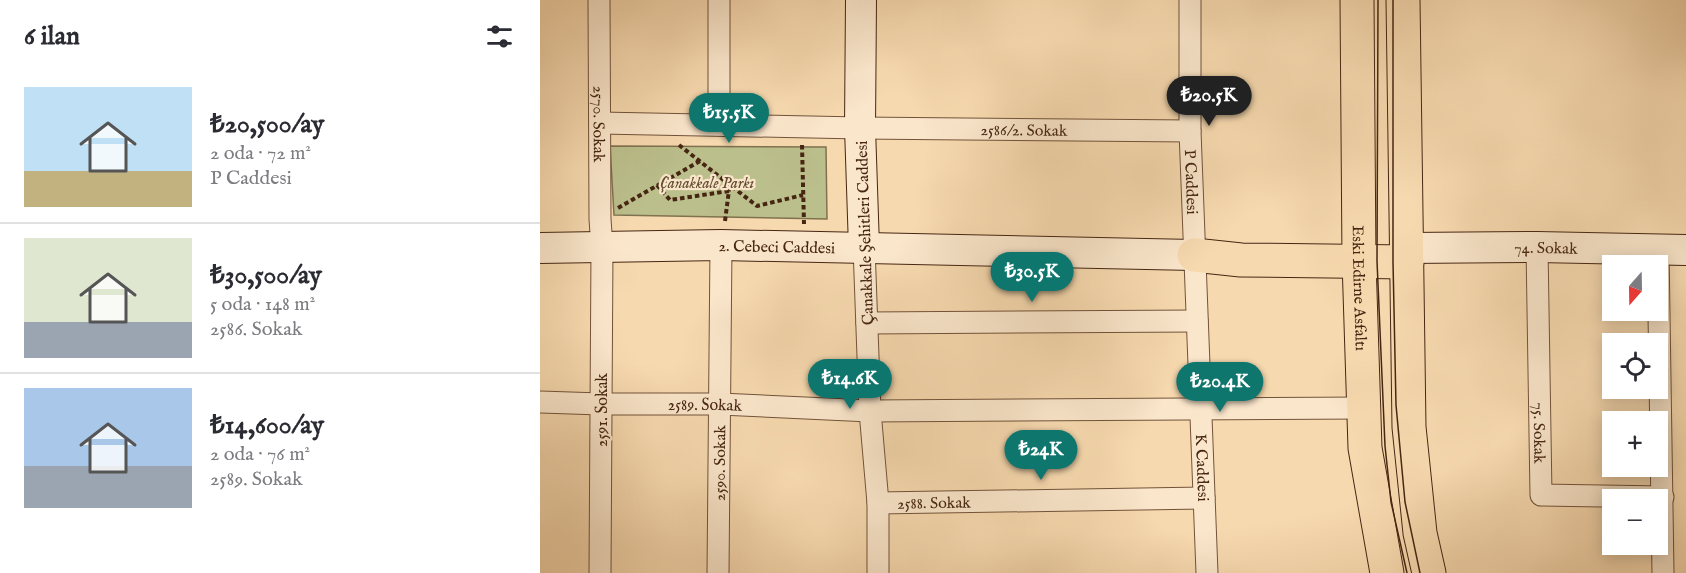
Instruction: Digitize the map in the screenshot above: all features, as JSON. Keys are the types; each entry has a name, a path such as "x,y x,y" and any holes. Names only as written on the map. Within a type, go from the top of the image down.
{"main road":[{"name":"Çanakkale Şehitleri Caddesi","path":"861,0 860,128 864,247"},
{"name":"Eski Edirne Asfaltı","path":"1357,0 1359,253 1365,448 1387,573"},
{"path":"1403,0 1410,427 1420,532 1429,573"},
{"name":"2. Cebeci Caddesi","path":"540,248 601,234 721,245 1194,255"},
{"name":"74. Sokak","path":"1407,255 1537,248 1672,250"},
{"path":"1194,255 1241,260 1359,253 1407,255"}],"street":[{"name":"2570. Sokak","path":"599,0 601,234"},
{"path":"719,0 719,124"},
{"name":"P Caddesi","path":"1190,0 1190,131 1194,255"},
{"name":"2586/2. Sokak","path":"600,123 1190,131"},
{"name":"2591. Sokak","path":"600,573 601,234"},
{"name":"2590. Sokak","path":"718,573 721,245"},
{"name":"Çanakkale Şehitleri Caddesi","path":"864,247 870,411 878,503 878,573"},
{"name":"75. Sokak","path":"1537,248 1541,495 1602,496"},
{"path":"1663,489 1672,250"},
{"name":"K Caddesi","path":"1194,255 1207,573"},
{"path":"867,323 1197,321"},
{"name":"2589. Sokak","path":"540,402 720,404 870,411 1364,408"},
{"name":"2588. Sokak","path":"878,503 1204,498"},
{"path":"1663,555 1663,573"}],"path":[{"path":"601,234 657,185 700,161 757,206 803,195 801,126"},
{"path":"657,185 670,200 729,191 729,184"}],"green space":[{"name":"Çanakkale Parkı","path":"610,146 826,147 827,219 614,215"}],"tram line":[{"path":"1378,0 1377,261 1385,446 1391,502 1407,573"},
{"path":"1393,0 1393,262 1396,405 1405,502 1420,573"}]}
